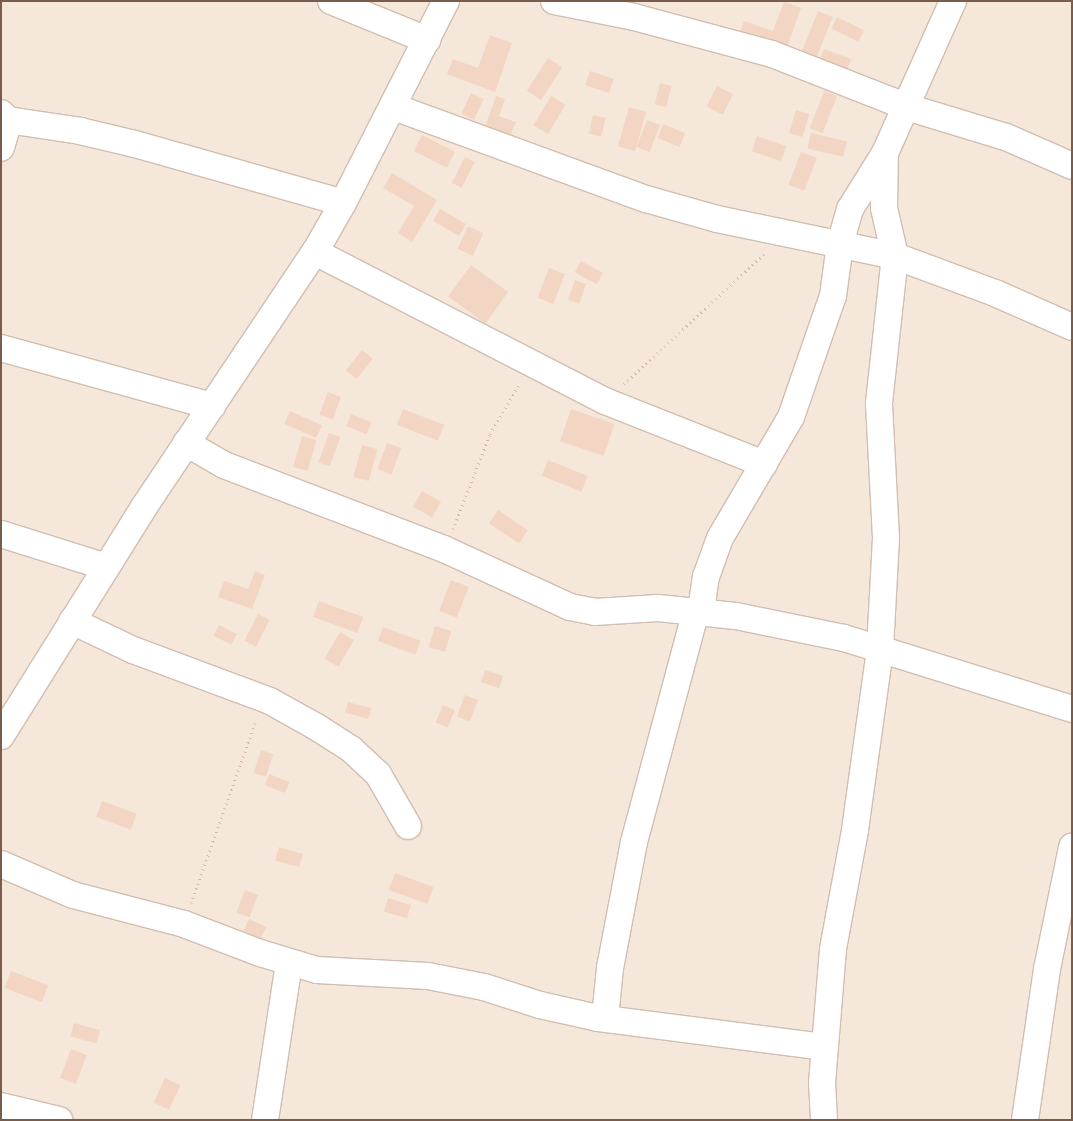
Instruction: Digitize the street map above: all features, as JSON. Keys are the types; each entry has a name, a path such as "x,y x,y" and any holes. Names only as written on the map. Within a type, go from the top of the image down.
{"street":[{"path":"331,1 427,40"},
{"path":"1,736 12,696 72,621 186,443 315,252 394,107 446,1"},
{"path":"554,1 659,12 907,107 1006,137 1072,166"},
{"path":"605,1018 610,968 632,851 699,611 706,577 720,538 791,417 823,331 833,296 840,244 850,209 884,153 907,107 952,1"},
{"path":"394,107 646,200 783,233 894,256 995,293 1072,327"},
{"path":"1,148 4,117 80,131 135,144 343,203"},
{"path":"824,1120 824,1047 833,949 855,830 880,649 886,538 879,403 894,256 884,208 884,153"},
{"path":"315,252 605,400 764,464"},
{"path":"1,348 212,406"},
{"path":"186,443 233,468 444,549 570,607 595,612 658,608 699,611 844,638 1072,708"},
{"path":"1,534 106,567"},
{"path":"72,621 133,650 262,698 351,749 378,774 408,826"},
{"path":"1025,1120 1047,969 1072,847"},
{"path":"1,864 73,895 184,924 290,962 337,972 428,976 605,1018 824,1047"},
{"path":"265,1120 290,962"},
{"path":"1,1106 59,1120"}],"path":[{"path":"605,400 722,296 783,233"},
{"path":"444,549 480,467 490,434 518,386 527,361"},
{"path":"184,924 262,698"}],"shaded area":[{"path":"1,1 1072,1 1072,1120 1,1120"}],"building":[{"path":"784,2 801,8 785,53 738,36 744,21 773,31"},
{"path":"818,11 833,17 815,61 800,56"},
{"path":"837,17 864,30 858,42 831,29"},
{"path":"490,35 512,43 495,92 447,74 453,59 478,68"},
{"path":"824,49 851,59 846,74 819,64"},
{"path":"548,58 562,67 541,100 527,91"},
{"path":"590,71 614,79 609,93 585,85"},
{"path":"660,83 672,86 666,107 655,104"},
{"path":"717,86 733,94 723,115 707,106"},
{"path":"824,91 837,96 823,133 810,128"},
{"path":"471,93 484,99 474,120 461,114"},
{"path":"496,96 505,99 499,116 516,122 510,136 485,127"},
{"path":"551,96 566,105 548,134 533,125"},
{"path":"629,107 646,112 635,151 618,146"},
{"path":"796,110 809,114 802,137 789,133"},
{"path":"593,115 606,118 601,136 589,134"},
{"path":"647,120 660,125 650,152 637,147"},
{"path":"663,124 685,133 680,147 657,138"},
{"path":"811,133 847,141 843,157 807,149"},
{"path":"422,135 455,152 447,168 414,151"},
{"path":"757,136 786,146 781,161 752,151"},
{"path":"801,152 817,158 804,191 788,185"},
{"path":"465,157 475,162 462,188 452,183"},
{"path":"392,173 437,200 412,242 398,233 414,206 383,188"},
{"path":"440,209 466,224 459,236 433,221"},
{"path":"468,226 483,233 473,256 457,249"},
{"path":"581,261 603,273 597,284 575,272"},
{"path":"471,265 508,292 485,324 448,297"},
{"path":"549,268 565,274 553,304 538,298"},
{"path":"575,280 586,284 579,304 568,300"},
{"path":"362,350 373,359 357,379 346,370"},
{"path":"328,392 341,397 332,419 319,414"},
{"path":"403,409 444,425 438,441 397,425"},
{"path":"571,409 614,424 603,456 560,441"},
{"path":"290,411 322,425 316,438 284,424"},
{"path":"351,414 371,422 367,434 346,426"},
{"path":"329,433 340,437 330,466 318,462"},
{"path":"302,436 316,440 308,471 293,467"},
{"path":"387,443 401,448 392,474 377,469"},
{"path":"362,445 377,449 369,481 353,477"},
{"path":"548,460 588,476 582,492 542,476"},
{"path":"422,491 441,502 432,518 413,507"},
{"path":"498,510 528,530 519,543 489,523"},
{"path":"255,571 265,575 252,609 218,597 224,581 248,589"},
{"path":"451,580 469,587 457,618 439,611"},
{"path":"319,601 363,617 357,633 313,617"},
{"path":"258,614 270,620 256,647 244,641"},
{"path":"219,625 237,634 231,645 214,636"},
{"path":"435,626 451,631 445,652 429,647"},
{"path":"383,627 421,641 415,655 378,641"},
{"path":"340,632 354,640 338,667 324,659"},
{"path":"485,670 503,676 499,688 481,682"},
{"path":"465,695 478,700 470,721 457,716"},
{"path":"348,702 371,708 368,719 345,713"},
{"path":"443,705 455,710 448,728 436,722"},
{"path":"261,750 273,754 266,777 254,773"},
{"path":"269,774 290,782 285,793 265,785"},
{"path":"102,801 137,814 131,830 96,817"},
{"path":"279,847 303,854 299,867 275,860"},
{"path":"395,873 434,887 427,904 389,890"},
{"path":"245,890 258,895 249,917 236,912"},
{"path":"388,898 411,905 407,918 384,911"},
{"path":"249,919 266,927 261,939 244,931"},
{"path":"11,971 48,985 42,1002 5,988"},
{"path":"74,1023 100,1030 96,1044 70,1037"},
{"path":"71,1049 87,1055 76,1084 60,1078"},
{"path":"165,1078 180,1085 169,1110 154,1102"}]}
